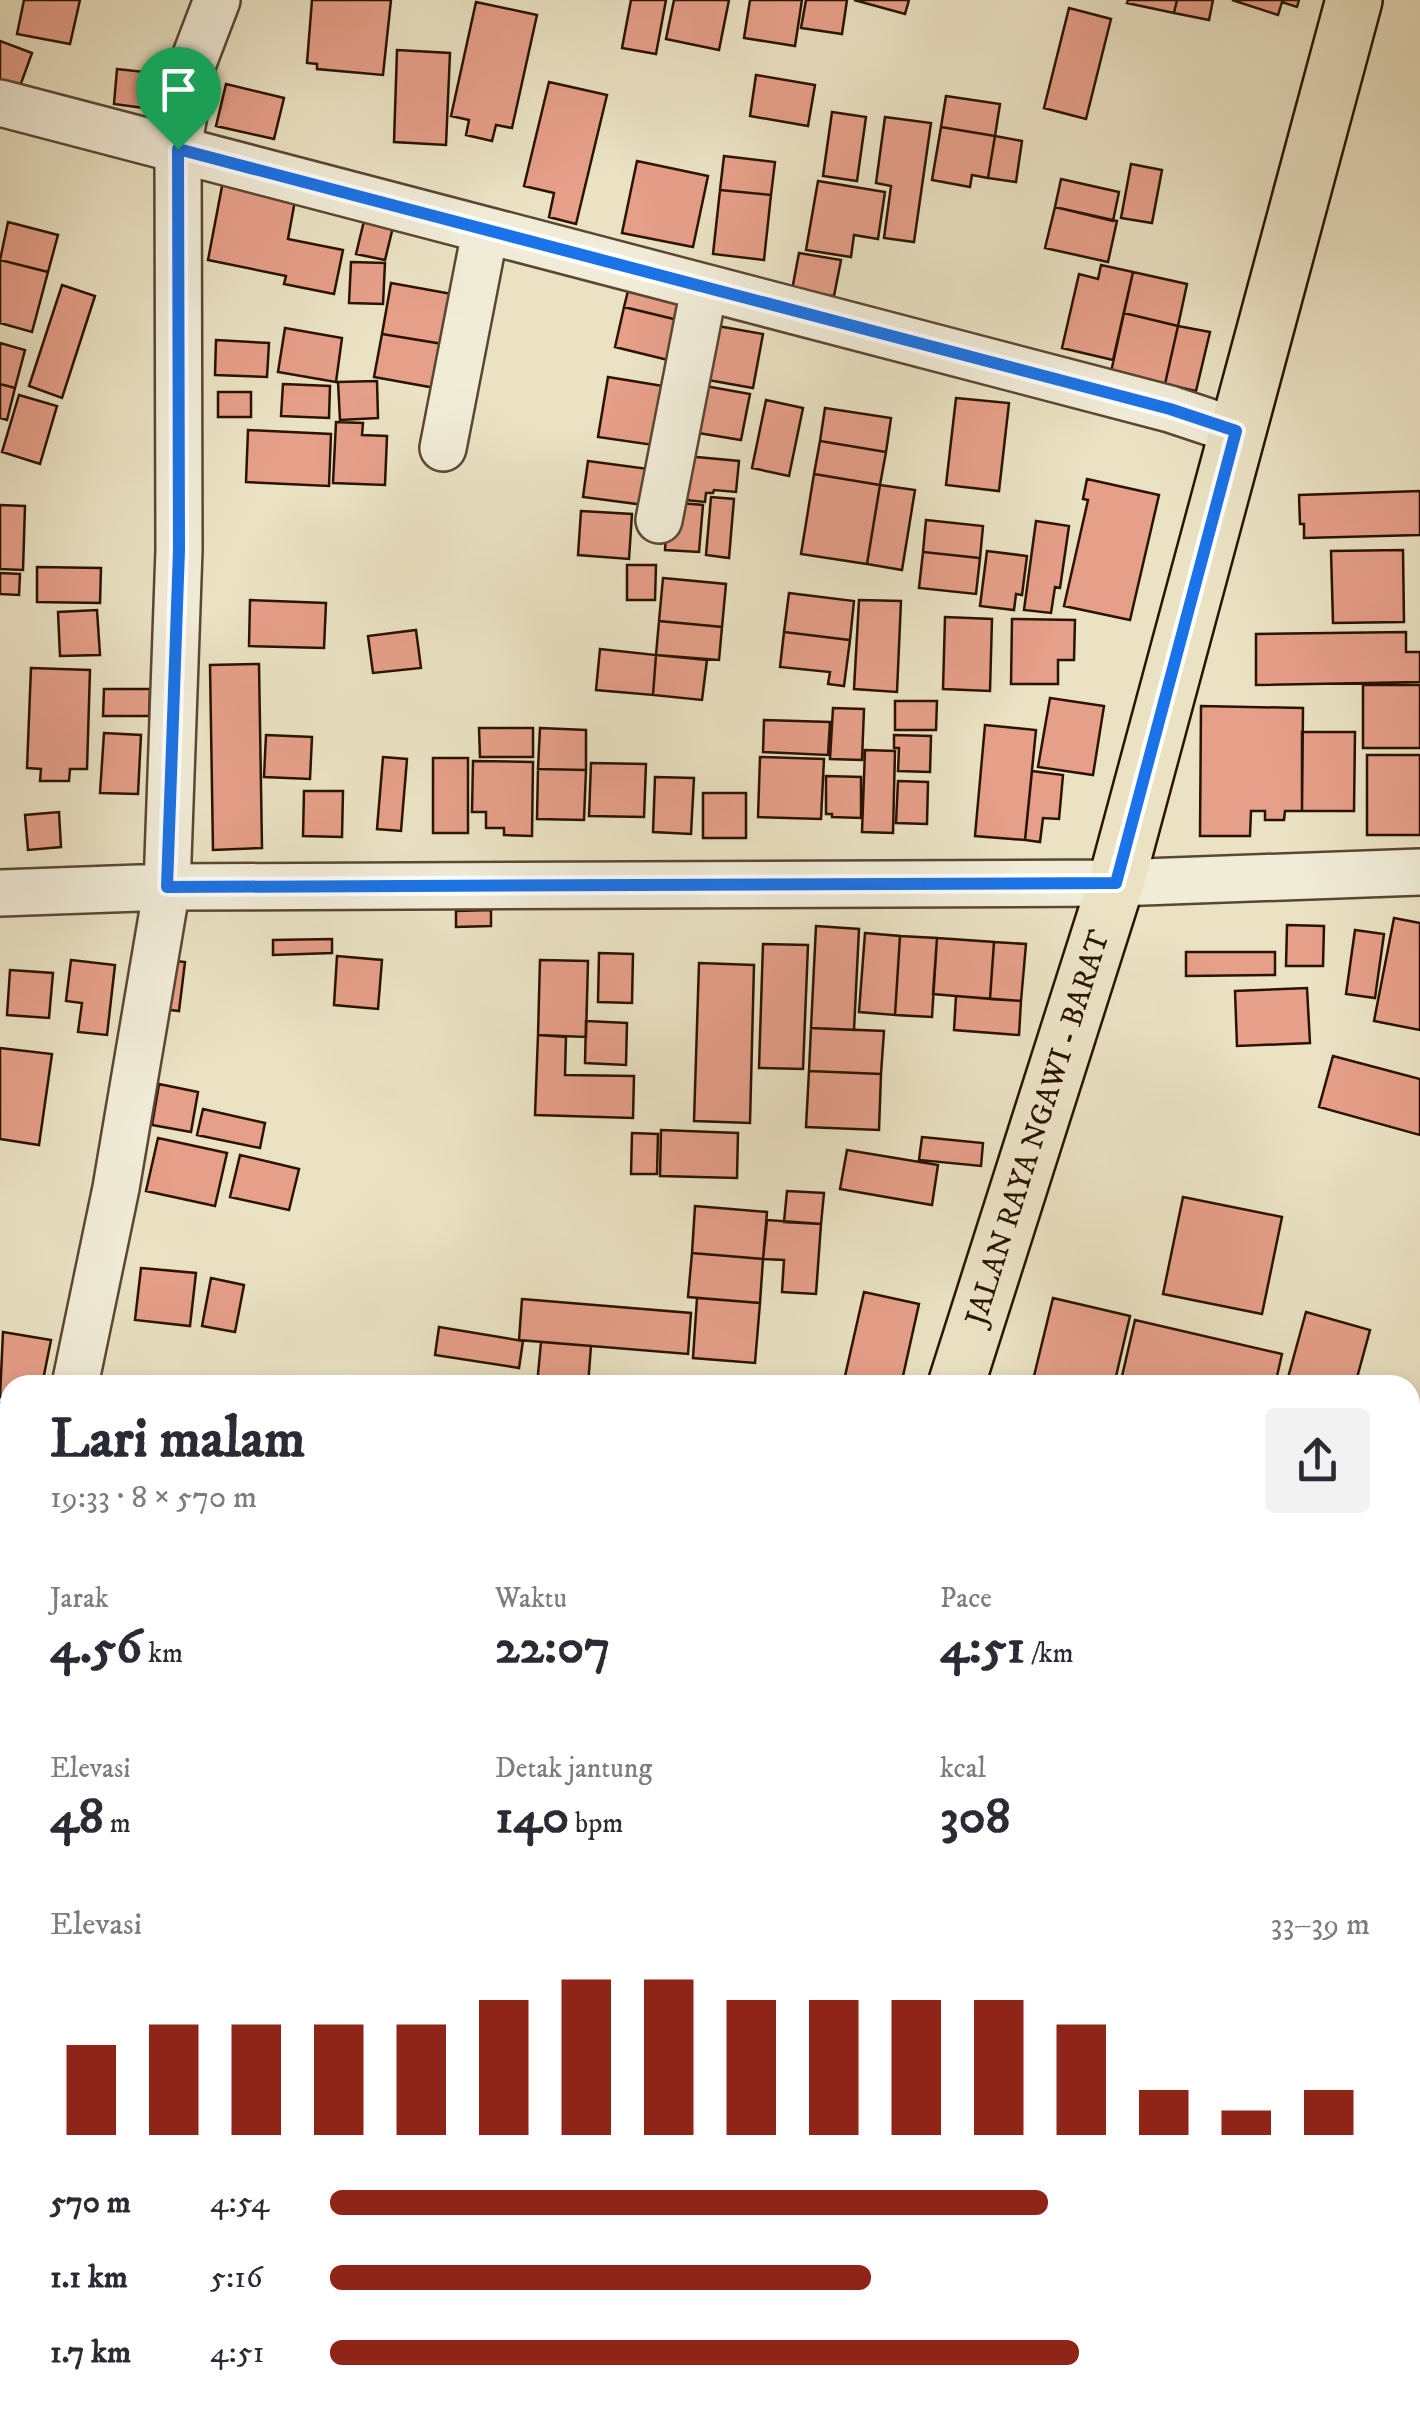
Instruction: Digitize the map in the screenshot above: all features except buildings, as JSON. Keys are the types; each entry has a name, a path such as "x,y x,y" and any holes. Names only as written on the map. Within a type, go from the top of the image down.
{"main road":[{"name":"JALAN RAYA NGAWI - BARAT","path":"959,1375 1116,883 1226,428 1354,0"}],"street":[{"path":"77,1375 116,1188 167,887 179,550 178,149 193,64 217,0"},
{"path":"0,104 1170,409 1226,428"},
{"path":"443,448 485,232"},
{"path":"660,520 704,289"},
{"path":"0,893 167,887 1116,883 1420,872"}],"route":[{"path":"178,149 1170,409 1236,431 1116,883 167,887 179,550 178,149"}]}
